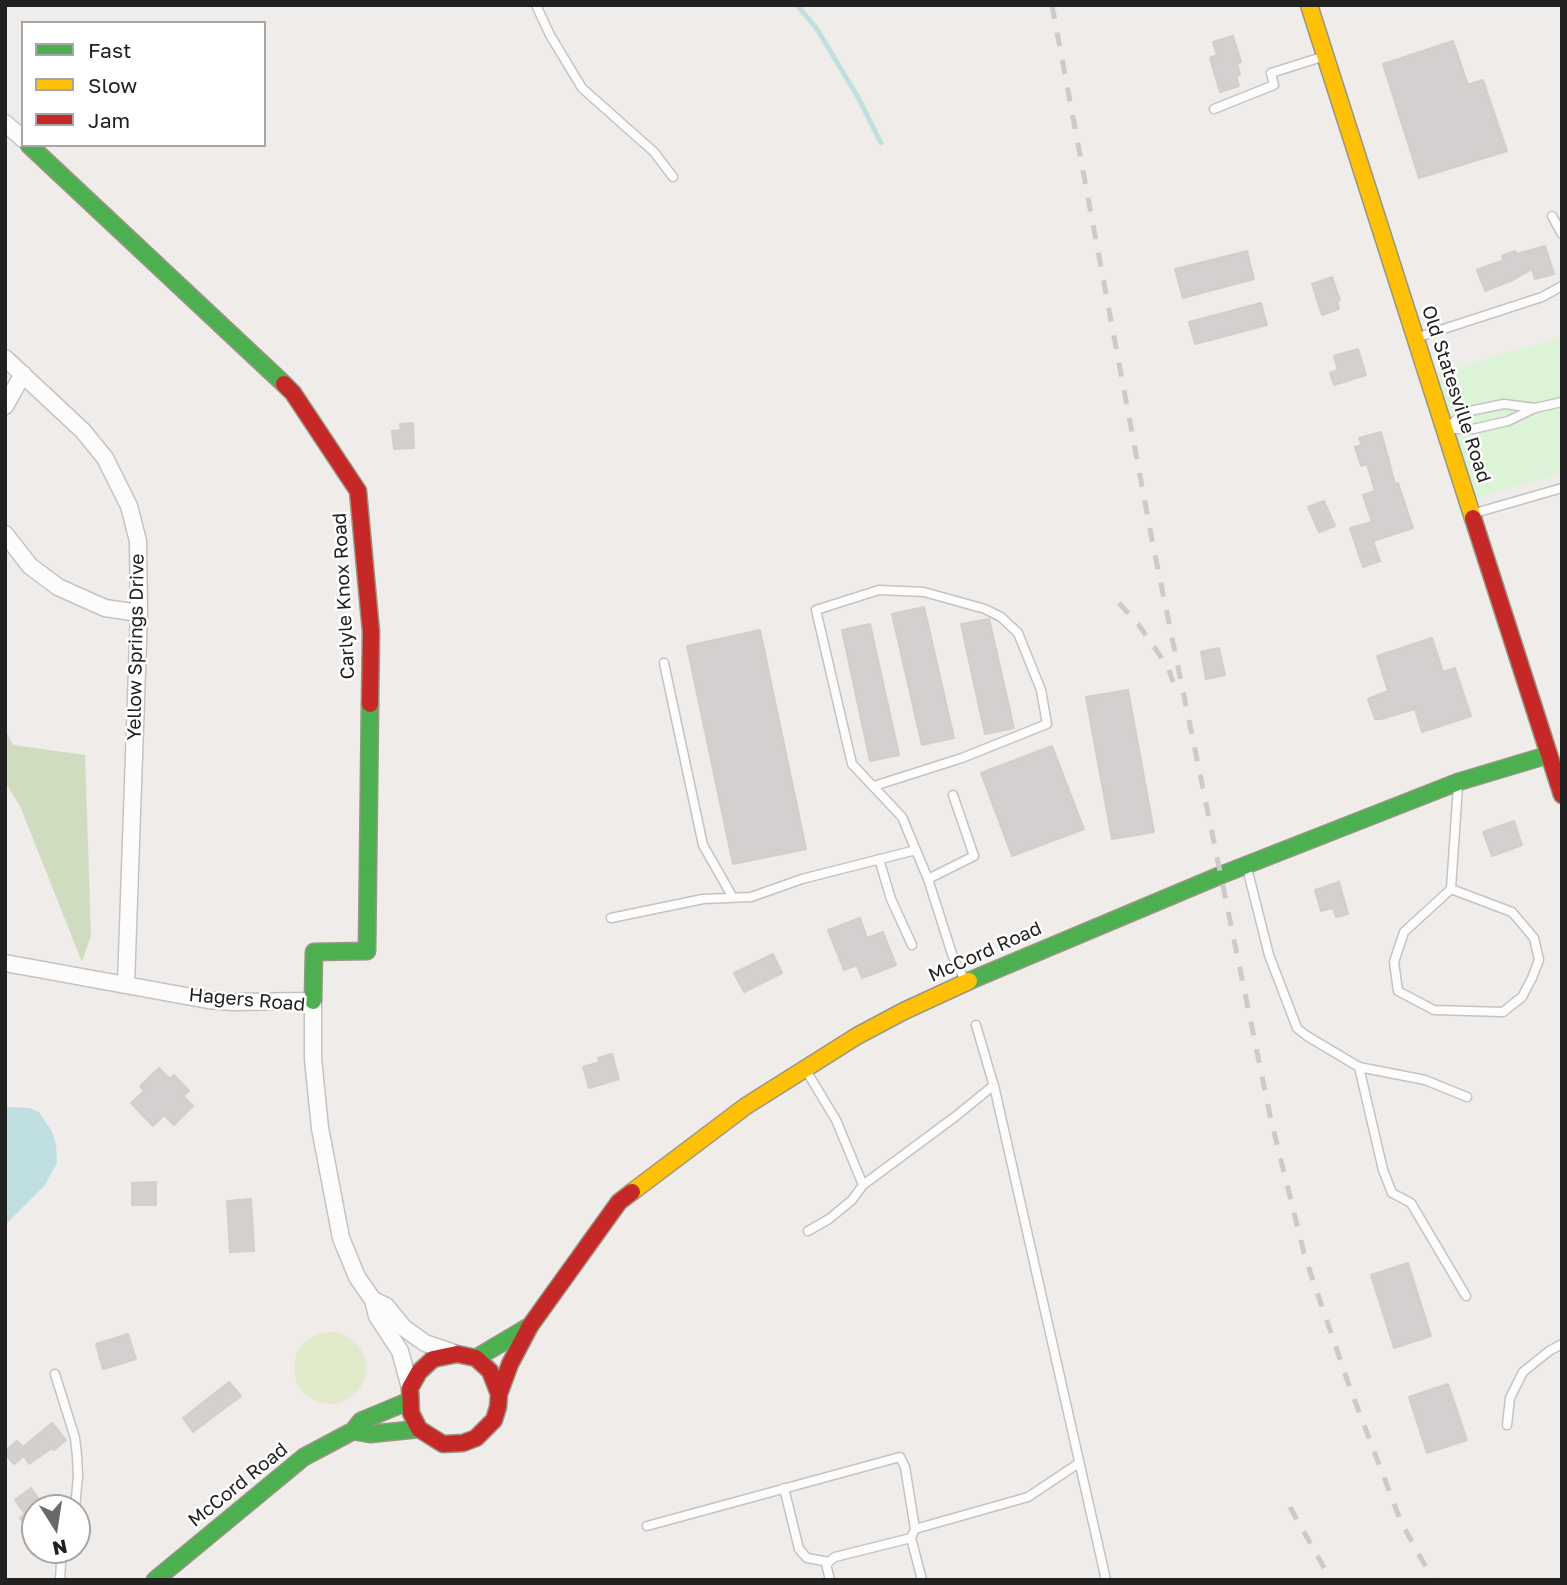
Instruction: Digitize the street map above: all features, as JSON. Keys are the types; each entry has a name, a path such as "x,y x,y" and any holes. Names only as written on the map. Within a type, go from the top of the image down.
{"street":[{"name":"Old Statesville Road","path":"1308,5 1472,513 1555,753 1562,795"},
{"path":"5,123 21,137"},
{"name":"Carlyle Knox Road","path":"31,147 293,393 359,492 371,632 367,951 314,953 313,1001"},
{"name":"Yellow Springs Drive","path":"5,358 95,444 123,490 138,541 139,613 126,984"},
{"path":"5,406 23,374"},
{"path":"5,534 30,566 58,587 89,602 139,613"},
{"name":"McCord Road","path":"353,1431 370,1434 419,1429 443,1444 463,1443 476,1438 494,1420 499,1394 510,1364 530,1326 619,1202 746,1106 857,1036 967,982 1246,865 1458,782 1555,753"},
{"name":"Hagers Road","path":"5,963 232,1002 313,1001 313,1059 327,1170 341,1238 357,1277 373,1300 377,1316 400,1351 410,1394"},
{"name":"Hagers Road","path":"373,1300 386,1306 404,1328 425,1343 457,1354"},
{"name":"McCord Road","path":"476,1358 530,1326"},
{"path":"457,1354 476,1358 489,1371 499,1394"},
{"name":"McCord Road","path":"155,1580 304,1457 353,1431 361,1421 410,1394 419,1372 433,1359 457,1354"},
{"path":"410,1394 411,1413 419,1429"}],"lane":[{"path":"536,5 550,35 582,88 654,152 673,177"},
{"path":"1214,109 1274,85 1271,74 1325,56"},
{"path":"1552,216 1562,234"},
{"path":"1416,338 1542,297 1562,286"},
{"path":"1445,429 1474,429 1507,421 1535,408 1562,402"},
{"path":"1445,429 1465,412 1504,404 1535,408"},
{"path":"1472,513 1562,488"},
{"path":"874,786 962,758 1046,724 1041,690 1018,633 1001,617 985,609 924,592 879,590 816,610 852,764 902,817 928,879 953,957 967,982"},
{"path":"664,663 703,845 732,896"},
{"path":"1451,889 1511,912 1534,938 1539,960 1532,978 1522,997 1503,1012 1434,1010 1398,990 1394,962 1404,932 1451,889 1458,782"},
{"path":"928,879 974,856 953,795"},
{"path":"611,918 703,899 751,897 802,880 916,850"},
{"path":"879,859 891,899 912,945"},
{"path":"1246,865 1269,955 1297,1028 1307,1037 1359,1067 1425,1080 1467,1097"},
{"path":"976,1025 994,1085 1106,1580"},
{"path":"1359,1067 1383,1170 1392,1194 1411,1203 1466,1296"},
{"path":"805,1069 836,1120 863,1185"},
{"path":"808,1231 829,1219 852,1200 863,1185 994,1085"},
{"path":"1507,1425 1510,1398 1523,1372 1562,1344"},
{"path":"55,1374 76,1447 76,1494"},
{"path":"647,1526 900,1457 905,1467 915,1529 911,1538 922,1580"},
{"path":"915,1529 1028,1497 1079,1463"},
{"path":"784,1488 799,1549 807,1558 829,1562"},
{"path":"830,1580 827,1564 835,1557 911,1538"}],"green space":[{"path":"1562,337 1562,473 1468,501 1428,376"},
{"path":"5,729 13,745 85,755 91,935 82,962 20,806 5,782"},
{"path":"330,1332 350,1338 360,1348 366,1368 360,1388 350,1398 330,1404 310,1398 300,1388 294,1368 300,1348 310,1338"}],"water":[{"path":"5,1107 30,1108 39,1112 52,1132 57,1163 45,1185 5,1225"}],"building":[{"path":"1233,36 1241,62 1237,63 1240,75 1236,76 1239,86 1220,92 1210,58 1217,55 1213,42"},
{"path":"1453,41 1468,85 1483,80 1507,151 1419,178 1383,64"},
{"path":"1545,246 1554,274 1535,279 1532,269 1485,291 1477,270 1504,260 1502,256 1515,251 1517,254"},
{"path":"1247,251 1254,279 1183,298 1175,269"},
{"path":"1332,277 1340,300 1337,301 1339,309 1322,315 1312,284"},
{"path":"1261,303 1267,325 1195,344 1189,322"},
{"path":"1358,349 1366,375 1334,385 1330,373 1338,370 1334,356"},
{"path":"413,423 414,448 394,449 392,431 401,430 400,424"},
{"path":"1381,432 1395,484 1398,483 1413,528 1373,541 1380,561 1363,567 1350,528 1372,522 1363,495 1375,491 1367,464 1361,466 1355,447 1362,445 1359,438"},
{"path":"1324,501 1335,526 1319,532 1308,507"},
{"path":"924,607 954,738 922,745 892,614"},
{"path":"989,619 1014,728 985,734 961,624"},
{"path":"870,624 899,755 870,761 842,630"},
{"path":"760,630 806,849 733,864 687,646"},
{"path":"1432,638 1443,672 1455,668 1471,716 1422,732 1415,709 1375,719 1368,699 1388,691 1377,656"},
{"path":"1219,648 1225,675 1206,679 1201,652"},
{"path":"1128,690 1154,832 1112,839 1086,697"},
{"path":"1052,746 1084,829 1012,856 981,773"},
{"path":"1514,821 1522,845 1492,856 1483,832"},
{"path":"1339,882 1348,914 1336,917 1333,908 1321,911 1315,890"},
{"path":"860,918 867,938 883,932 896,965 862,978 857,965 844,970 828,930"},
{"path":"773,954 782,973 744,992 734,973"},
{"path":"612,1054 619,1079 589,1088 583,1067 600,1062 598,1058"},
{"path":"159,1068 170,1079 174,1075 189,1091 183,1096 193,1106 174,1125 164,1115 153,1126 131,1103 144,1091 140,1086"},
{"path":"156,1182 156,1205 132,1205 132,1183"},
{"path":"251,1199 254,1251 230,1252 227,1201"},
{"path":"1408,1263 1431,1336 1394,1348 1371,1275"},
{"path":"128,1334 136,1359 103,1369 96,1344"},
{"path":"229,1382 241,1396 193,1432 183,1418"},
{"path":"1448,1384 1467,1440 1427,1453 1409,1397"},
{"path":"52,1423 66,1440 54,1450 52,1448 29,1464 24,1456 14,1464 5,1454 17,1441 23,1447"},
{"path":"31,1488 35,1494 23,1494"},
{"path":"21,1496 21,1508 15,1500"}],"waterway":[{"path":"797,5 817,29 859,99 881,143"}],"railway":[{"path":"1052,5 1153,545 1271,1120 1305,1257 1350,1388 1401,1522 1433,1580"},
{"path":"1119,603 1138,624 1168,667 1173,682"},
{"path":"1290,1507 1331,1580"}],"traffic: fast":[{"path":"31,147 284,384"},
{"path":"313,1001 314,952 367,951 370,704"},
{"path":"969,981 1221,875 1458,782 1548,755"},
{"path":"476,1358 530,1326"},
{"path":"155,1580 304,1457 353,1431 361,1421 409,1401"},
{"path":"353,1431 370,1434 419,1429"}],"traffic: slow":[{"path":"1309,5 1473,518"},
{"path":"632,1192 746,1106 857,1036 969,981"}],"traffic: jam":[{"path":"284,384 293,393 358,491 371,632 370,704"},
{"path":"1473,518 1562,795"},
{"path":"499,1394 510,1364 530,1326 619,1202 632,1192"},
{"path":"457,1354 476,1358 490,1371 499,1394 498,1407 494,1420 476,1438 463,1443 443,1444 419,1429 411,1413 410,1388 419,1372 433,1359 457,1354"}]}
